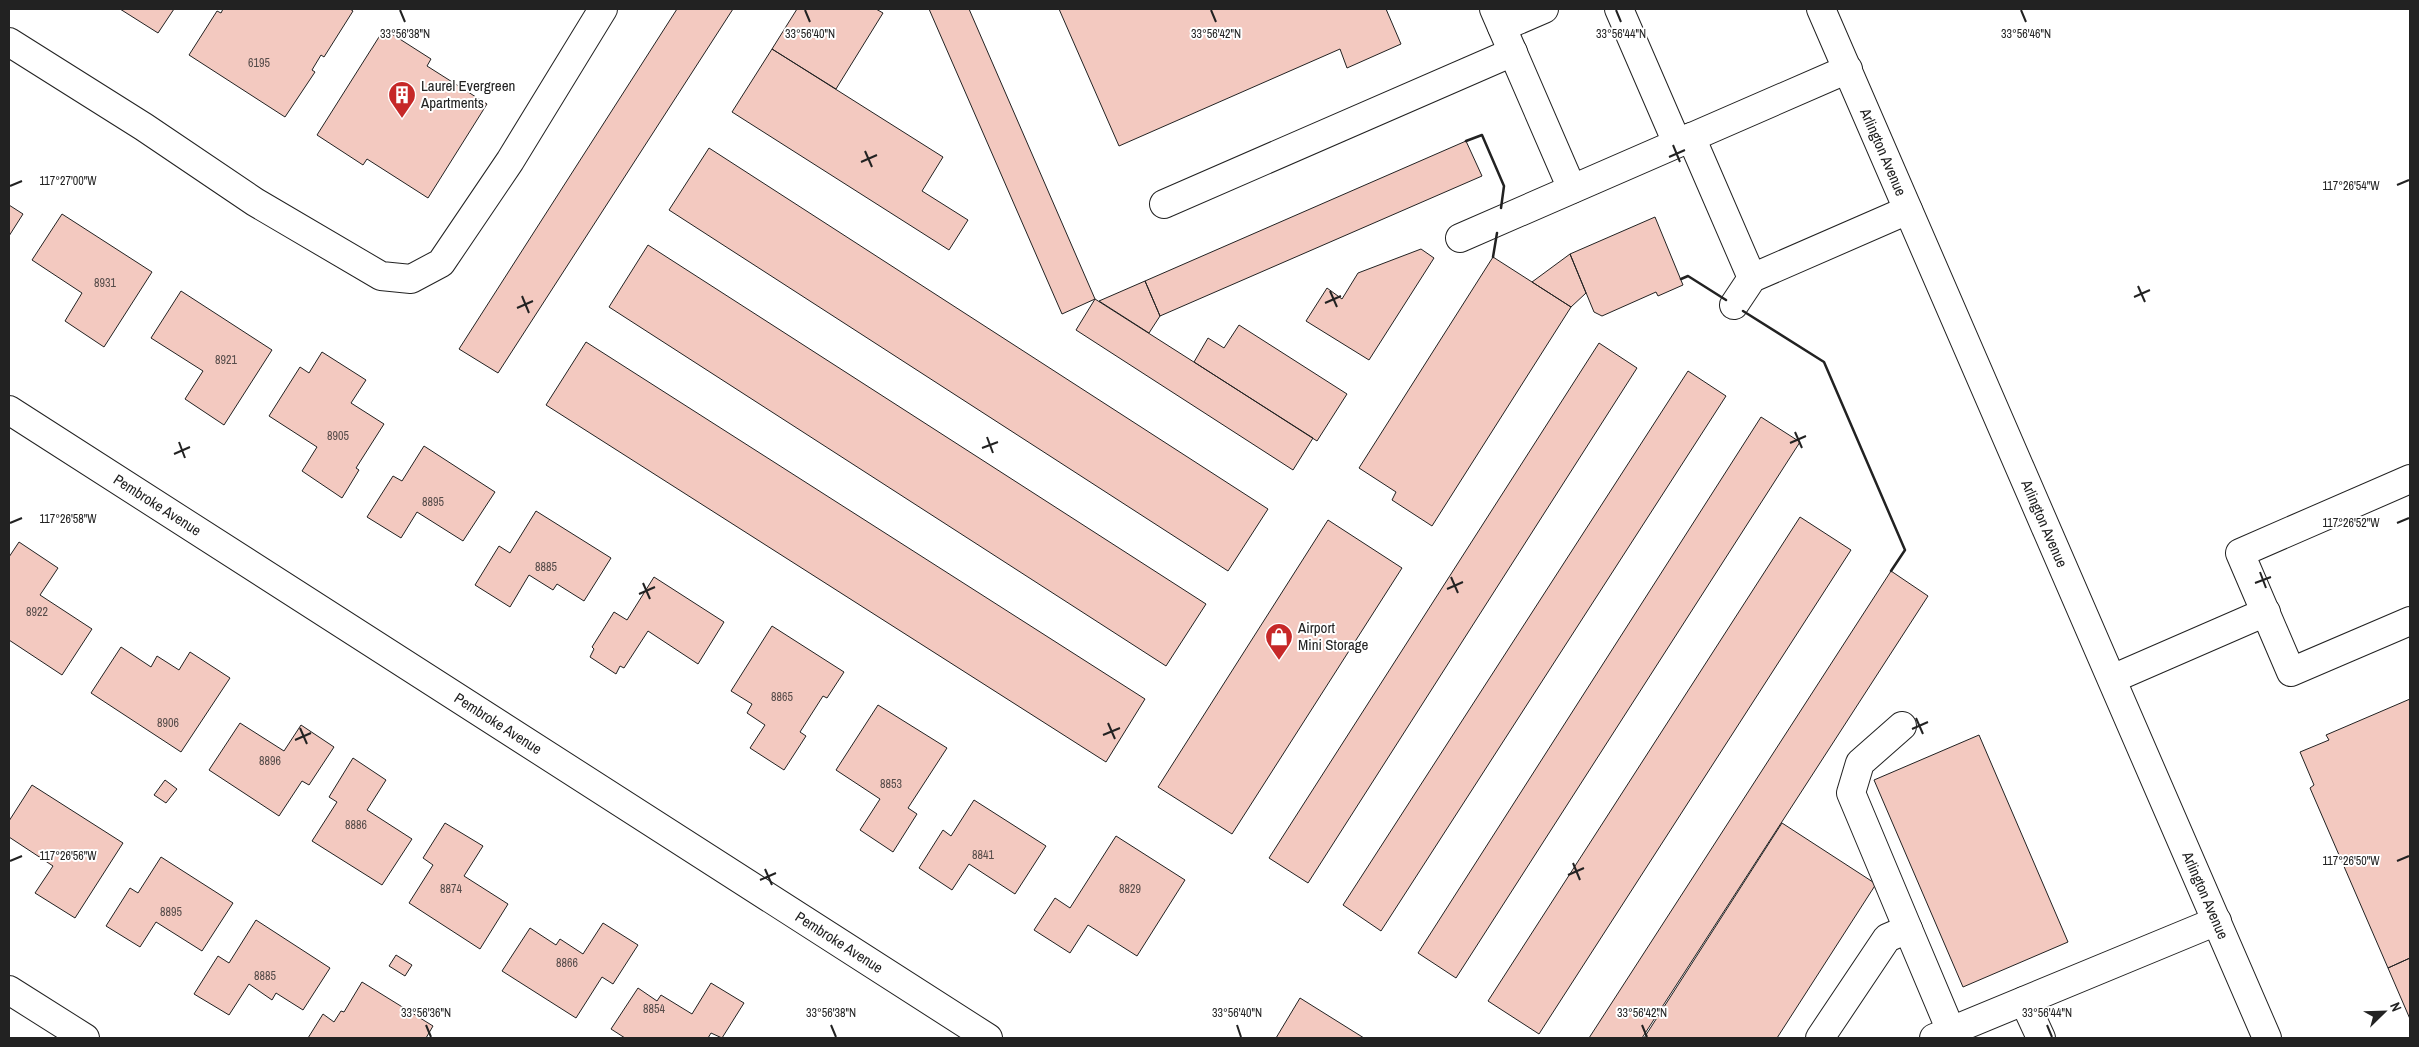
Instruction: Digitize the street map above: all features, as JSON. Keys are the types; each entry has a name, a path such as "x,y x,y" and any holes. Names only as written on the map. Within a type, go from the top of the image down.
{"street":[{"path":"9,42 144,127 255,202 381,276 411,279 441,263 510,161 603,9"},
{"path":"1544,9 1498,18 1572,189"},
{"path":"1619,9 1752,278"},
{"name":"Arlington Avenue","path":"1826,10 1848,69 1908,210 2268,1038"},
{"path":"1164,204 1513,52"},
{"path":"1460,238 1848,69"},
{"path":"1734,305 1752,278 1908,210"},
{"name":"Pembroke Avenue","path":"9,410 988,1038"},
{"path":"2410,479 2240,553 2291,672 2410,621"},
{"path":"2112,679 2266,612"},
{"path":"1902,726 1860,763 1851,793 1908,929 1942,1035 2217,921"},
{"path":"1820,1038 1887,938 1908,929"},
{"path":"9,990 85,1038"},
{"path":"2024,1001 2041,1038"}],"building":[{"path":"120,9 174,9 158,33"},
{"path":"223,9 350,9 353,11 324,57 321,55 312,70 315,72 285,117 189,55 217,11 221,13"},
{"path":"677,9 733,9 498,373 459,349"},
{"path":"797,9 876,9 883,13 836,89 772,49"},
{"path":"929,9 969,9 1095,299 1062,314"},
{"path":"1059,9 1386,9 1401,44 1347,68 1340,49 1119,146"},
{"name":"Laurel Evergreen Apartments","path":"384,29 431,59 427,66 487,104 428,198 367,159 363,165 317,135"},
{"path":"772,49 943,157 922,191 968,220 949,250 732,112"},
{"path":"1466,141 1482,176 1160,316 1145,281"},
{"path":"709,148 1268,509 1228,571 669,210"},
{"path":"9,205 23,214 9,236"},
{"path":"62,214 152,272 104,347 65,321 82,293 32,260"},
{"path":"1655,217 1683,285 1658,296 1656,292 1602,316 1594,312 1570,254"},
{"path":"648,245 1206,604 1166,666 609,307"},
{"path":"1421,249 1434,258 1369,360 1306,321 1327,288 1342,299 1358,273"},
{"path":"1570,254 1586,293 1571,307 1532,282"},
{"path":"1493,257 1571,307 1432,526 1392,500 1396,492 1359,468"},
{"path":"1145,281 1160,316 1149,333 1099,301"},
{"path":"181,291 272,350 224,425 185,399 203,371 151,338"},
{"path":"1095,299 1313,438 1293,470 1076,330"},
{"path":"1239,325 1347,394 1317,441 1194,362 1208,338 1224,348"},
{"path":"586,342 1145,699 1106,762 546,405"},
{"path":"1599,343 1637,368 1308,883 1269,858"},
{"path":"322,352 366,380 351,403 384,424 356,468 359,470 342,498 302,471 317,447 269,416 300,367 309,373"},
{"path":"1688,371 1726,396 1381,931 1343,905"},
{"path":"1761,417 1800,442 1456,978 1418,953"},
{"path":"424,446 495,492 463,541 417,512 401,538 367,517 393,476 402,481"},
{"path":"536,511 611,558 584,601 557,584 553,590 529,575 510,607 475,585 499,546 510,553"},
{"path":"1800,517 1851,550 1539,1034 1488,1001"},
{"path":"1328,520 1402,568 1232,834 1158,787"},
{"path":"19,542 58,568 40,595 92,629 62,675 9,640 9,557"},
{"path":"1891,571 1928,596 1642,1038 1589,1038"},
{"path":"654,577 724,622 698,664 648,631 624,668 620,666 616,674 590,657 594,649 592,647 614,612 627,620"},
{"path":"772,626 844,672 827,698 823,696 800,732 806,736 784,770 750,748 765,725 747,713 752,704 731,691"},
{"path":"121,647 151,667 157,656 179,670 190,652 230,678 181,752 91,693"},
{"path":"2410,699 2410,958 2388,968 2310,788 2314,785 2300,752 2329,740 2326,735"},
{"path":"878,705 947,748 908,808 917,814 893,852 860,830 880,799 836,770"},
{"path":"240,723 284,751 301,725 334,747 309,785 302,781 279,816 209,770"},
{"path":"1979,735 2068,942 1963,987 1874,780"},
{"path":"353,758 386,780 367,810 412,839 382,885 312,841 337,802 329,797"},
{"path":"165,780 177,789 166,803 154,795"},
{"path":"32,785 123,843 75,918 35,893 53,866 9,837 9,821"},
{"path":"974,800 1046,846 1015,894 969,864 952,890 919,868 943,830 951,836"},
{"path":"445,823 483,846 464,876 508,904 480,949 409,903 433,865 423,858"},
{"path":"1782,823 1876,884 1777,1038 1644,1038"},
{"path":"1116,836 1185,880 1137,956 1088,925 1070,953 1034,930 1055,898 1070,908"},
{"path":"161,857 233,903 202,951 156,922 140,947 106,926 130,888 138,893"},
{"path":"256,920 330,968 303,1010 276,993 272,1000 249,984 229,1015 194,994 218,956 229,963"},
{"path":"603,923 638,945 613,984 602,977 576,1018 502,971 530,928 556,945 560,939 583,954"},
{"path":"396,955 412,965 405,976 389,966"},
{"path":"2410,958 2410,1019 2388,968"},
{"path":"362,982 433,1026 426,1038 308,1038 323,1014 334,1022 341,1011 344,1012"},
{"path":"711,983 744,1003 722,1038 711,1033 708,1038 625,1038 611,1029 638,988 657,1001 661,995 692,1014"},
{"path":"1300,998 1364,1038 1276,1038"}],"wall":[{"path":"1466,141 1482,135 1504,186 1501,208"},
{"path":"1493,257 1497,233"},
{"path":"1681,279 1688,276 1726,300"},
{"path":"1743,311 1824,362 1905,550 1891,571"}],"place":[{"name":"Laurel Evergreen Apartments","path":"402,119"},
{"name":"Airport Mini Storage","path":"1279,661"}]}
